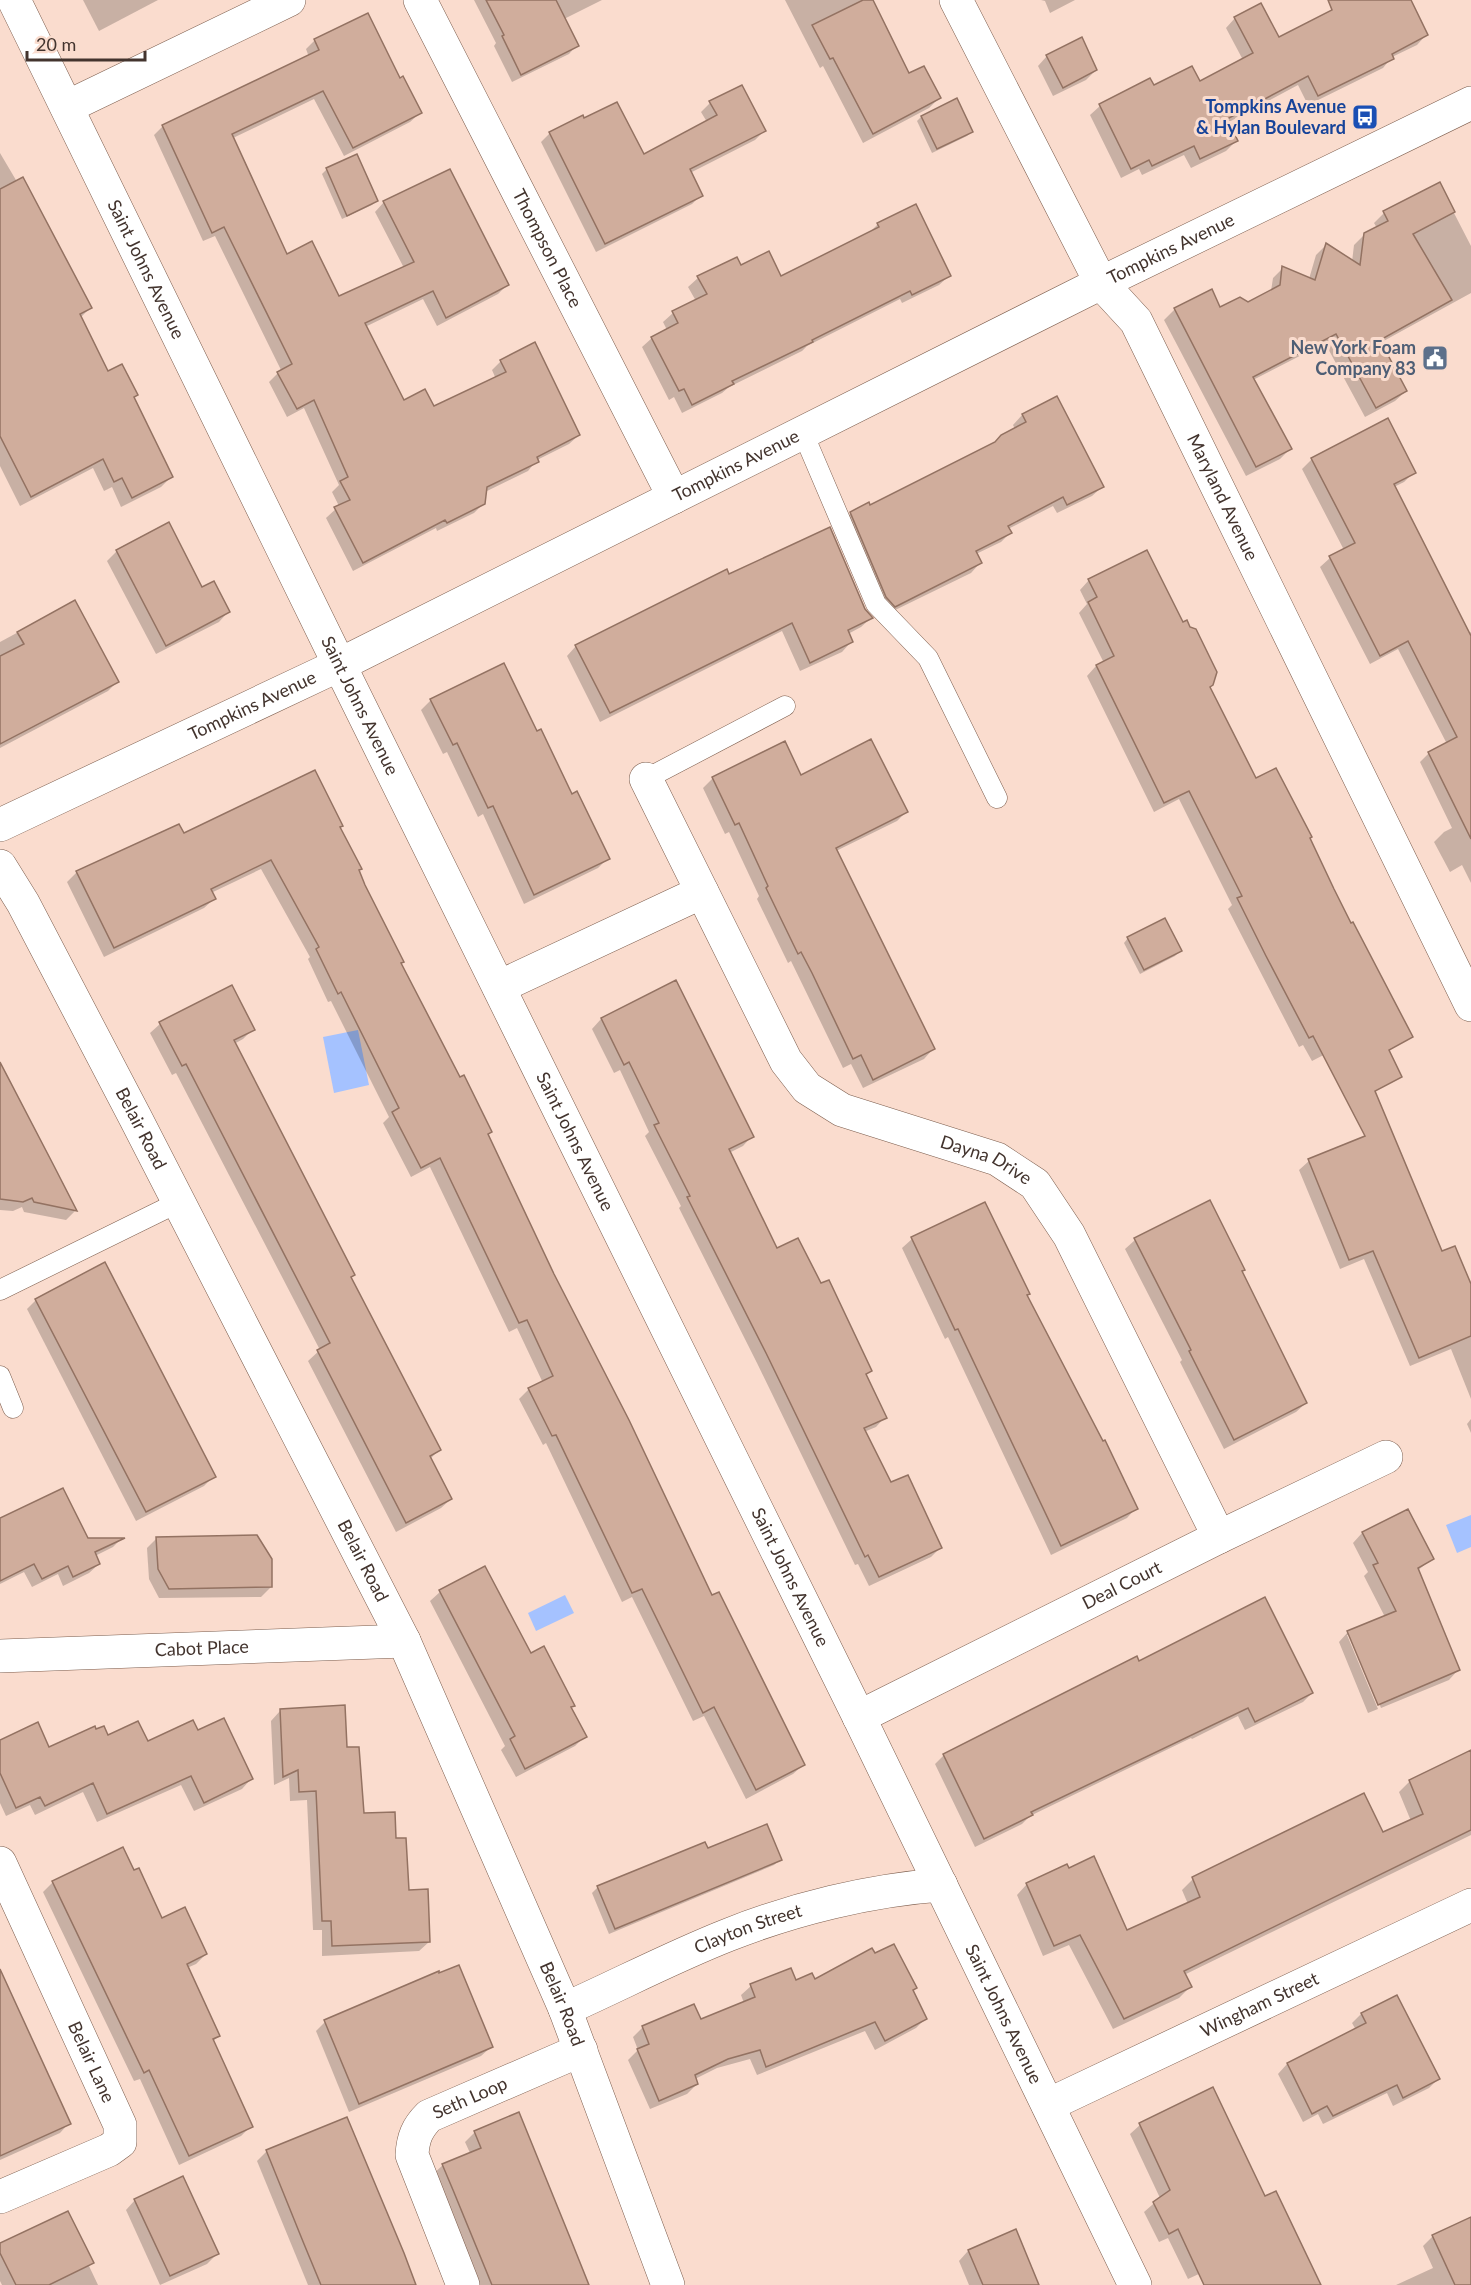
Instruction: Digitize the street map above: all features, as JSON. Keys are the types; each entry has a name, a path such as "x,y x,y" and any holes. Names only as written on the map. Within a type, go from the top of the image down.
{"street":[{"name":"Saint Johns Avenue","path":"14,0 859,1717 1135,2285"},
{"path":"67,107 289,0"},
{"name":"Thompson Place","path":"420,0 674,497"},
{"name":"Maryland Avenue","path":"956,0 1101,283 1136,321 1471,1005"},
{"name":"Tompkins Avenue","path":"0,825 339,664 1101,283 1471,103"},
{"name":"Dayna Drive","path":"646,779 786,1061 807,1088 842,1110 997,1159 1035,1184 1069,1235 1219,1537"},
{"name":"Belair Road","path":"0,866 23,903 179,1202 404,1641 565,2009 668,2285"},
{"path":"499,987 702,892"},
{"name":"Deal Court","path":"859,1717 1219,1537 1386,1457"},
{"name":"Cabot Place","path":"0,1656 404,1641"},
{"name":"Belair Lane","path":"0,1863 120,2126 120,2142 110,2150 0,2197"},
{"name":"Clayton Street","path":"565,2009 740,1931 805,1910 901,1888 940,1885"},
{"name":"Wingham Street","path":"1048,2105 1471,1905"},
{"name":"Seth Loop","path":"463,2285 412,2155 413,2140 420,2126 429,2116 581,2050"}],"lane":[{"path":"803,433 876,604 928,658 998,798"},
{"path":"646,779 784,706"},
{"path":"0,1290 179,1202"},
{"path":"0,1376 13,1408"}],"water":[{"path":"358,1030 369,1085 334,1093 323,1037"},
{"path":"1471,1515 1471,1547 1457,1553 1446,1525"},
{"path":"565,1595 574,1613 536,1631 528,1613"}],"building":[{"path":"486,0 556,0 579,46 521,75"},
{"path":"863,0 873,0 909,73 924,66 941,98 873,134 833,58 830,59 812,25"},
{"path":"1328,0 1411,0 1428,35 1392,54 1394,59 1318,96 1308,76 1227,119 1238,141 1200,159 1194,146 1152,166 1149,160 1131,169 1099,104 1150,78 1154,85 1192,66 1200,81 1253,53 1234,17 1261,3 1279,37 1332,10"},
{"path":"368,13 400,78 403,76 422,113 353,148 323,91 232,134 287,254 312,241 339,296 414,262 383,201 450,169 509,285 446,318 433,291 365,323 404,400 425,389 434,406 506,372 500,360 535,342 580,435 537,457 539,462 487,487 485,504 447,523 445,520 363,563 334,507 350,500 340,481 348,477 314,400 297,409 277,372 292,364 224,227 212,233 162,125 319,50 314,39"},
{"path":"1082,37 1097,70 1063,88 1046,55"},
{"path":"742,85 766,131 690,169 703,196 605,244 549,132 583,115 584,118 617,102 644,154 717,115 709,101"},
{"path":"957,98 973,132 937,149 921,116"},
{"path":"357,154 378,201 347,216 326,168"},
{"path":"23,177 92,308 80,314 108,371 122,364 138,395 134,397 173,477 132,498 122,478 114,482 103,459 31,497 0,436 0,189"},
{"path":"1440,182 1455,212 1413,234 1452,300 1380,340 1407,391 1376,408 1336,334 1253,377 1292,449 1256,467 1174,308 1212,289 1220,307 1240,297 1248,302 1280,285 1282,266 1315,280 1326,243 1360,265 1364,233 1388,221 1383,211"},
{"path":"916,204 951,276 912,295 910,291 732,381 734,384 692,405 684,389 679,391 651,337 678,323 672,311 707,294 697,276 737,257 741,265 769,251 781,276 879,227 877,223"},
{"path":"1057,396 1104,487 1067,505 1063,497 1008,526 1012,533 976,551 982,563 895,607 886,597 850,512 869,502 870,505 995,442 1001,435 1026,422 1022,414"},
{"path":"1388,418 1416,473 1394,484 1471,636 1471,839 1428,752 1457,737 1408,641 1380,656 1329,556 1355,543 1311,458"},
{"path":"169,522 202,587 214,581 230,612 166,646 116,550"},
{"path":"830,527 865,609 873,618 848,630 853,642 810,663 792,623 610,713 575,645 727,569 729,574"},
{"path":"1147,550 1183,622 1187,620 1190,627 1196,629 1217,672 1213,685 1210,687 1256,778 1276,768 1312,837 1310,838 1351,923 1353,922 1413,1037 1389,1050 1402,1077 1375,1091 1442,1251 1455,1246 1471,1284 1471,1336 1419,1358 1373,1251 1349,1260 1308,1159 1365,1136 1313,1036 1309,1038 1266,956 1237,898 1242,896 1189,791 1164,803 1096,665 1114,656 1088,602 1097,597 1088,579"},
{"path":"75,600 119,682 0,744 0,656 24,644 17,632"},
{"path":"504,663 537,731 541,729 572,794 577,791 610,859 534,895 493,806 488,808 457,743 453,745 430,699"},
{"path":"871,739 908,812 836,848 935,1049 873,1080 861,1055 853,1059 812,973 801,952 798,954 766,888 768,886 739,823 735,825 712,777 785,741 801,775"},
{"path":"315,770 343,826 340,827 362,869 359,870 365,885 404,962 401,963 460,1077 464,1075 492,1132 488,1134 554,1274 629,1420 712,1595 719,1592 805,1765 756,1790 714,1707 703,1713 642,1589 632,1593 556,1435 552,1436 528,1388 553,1376 527,1320 519,1323 440,1158 421,1168 392,1112 399,1108 341,992 338,994 316,949 319,947 271,860 211,889 216,899 114,948 76,871 179,824 184,833"},
{"path":"1165,918 1182,951 1144,970 1127,937"},
{"path":"676,980 754,1137 729,1149 777,1248 798,1238 821,1283 829,1280 872,1371 866,1374 887,1418 864,1428 891,1482 908,1475 942,1548 879,1577 868,1555 865,1557 687,1197 690,1196 654,1125 659,1123 629,1062 624,1065 601,1018"},
{"path":"232,985 255,1030 234,1040 355,1275 351,1277 441,1450 430,1456 452,1499 406,1523 317,1350 330,1343 186,1064 182,1066 159,1022"},
{"path":"0,1062 77,1211 34,1202 32,1198 23,1202 0,1199"},
{"path":"1210,1200 1307,1403 1234,1440 1134,1238"},
{"path":"985,1202 1030,1294 1027,1295 1103,1441 1105,1440 1138,1509 1061,1546 958,1329 955,1330 911,1237"},
{"path":"105,1262 216,1477 146,1512 35,1299"},
{"path":"63,1488 88,1538 125,1538 95,1552 100,1564 73,1577 68,1566 42,1579 34,1564 0,1581 0,1518"},
{"path":"1408,1509 1434,1559 1418,1568 1460,1670 1378,1705 1347,1631 1396,1611 1373,1565 1378,1563 1362,1532"},
{"path":"257,1535 272,1559 272,1587 169,1589 158,1569 156,1537"},
{"path":"485,1566 531,1653 544,1646 575,1706 571,1707 587,1737 525,1769 510,1739 515,1736 439,1590"},
{"path":"1265,1597 1313,1693 1255,1722 1248,1708 1031,1812 1033,1815 984,1839 943,1754 1137,1656 1139,1661"},
{"path":"345,1705 347,1747 359,1747 364,1813 395,1812 396,1838 406,1838 409,1890 428,1889 430,1942 332,1946 331,1921 322,1921 316,1791 299,1792 298,1770 283,1777 280,1709"},
{"path":"224,1718 253,1779 204,1803 191,1776 107,1814 93,1783 45,1806 40,1797 16,1808 0,1773 0,1740 38,1722 49,1747 95,1726 96,1729 104,1726 108,1735 138,1721 148,1741 193,1720 198,1730"},
{"path":"1471,1750 1471,1830 1184,1971 1192,1987 1124,2019 1080,1935 1054,1946 1026,1883 1067,1864 1069,1868 1094,1856 1127,1930 1200,1897 1192,1877 1364,1793 1383,1832 1423,1814 1409,1780"},
{"path":"767,1824 782,1860 615,1929 597,1886 705,1842 708,1848"},
{"path":"123,1847 134,1870 139,1868 162,1918 185,1907 207,1954 187,1964 220,2036 213,2039 253,2127 189,2156 149,2070 144,2073 52,1881"},
{"path":"894,1944 917,1988 913,1990 927,2019 885,2041 875,2022 766,2067 760,2050 728,2059 695,2075 698,2084 659,2101 637,2049 649,2044 642,2026 694,2004 701,2019 755,1997 750,1984 791,1968 796,1980 812,1973 815,1979 872,1948 875,1953"},
{"path":"459,1965 493,2047 359,2104 324,2020 439,1971 439,1973"},
{"path":"0,1969 71,2124 0,2156"},
{"path":"1397,1995 1440,2079 1403,2098 1397,2085 1333,2116 1327,2106 1312,2114 1287,2063 1366,2023 1361,2013"},
{"path":"1213,2087 1265,2196 1276,2191 1321,2285 1204,2285 1178,2229 1169,2234 1153,2202 1170,2190 1139,2123"},
{"path":"519,2112 589,2285 492,2285 442,2164 481,2148 474,2131"},
{"path":"347,2117 416,2285 321,2285 304,2244 266,2150"},
{"path":"183,2176 219,2254 170,2276 134,2199"},
{"path":"68,2211 94,2263 49,2285 16,2285 0,2253 0,2243"},
{"path":"1471,2217 1471,2285 1455,2285 1432,2235"},
{"path":"1016,2229 1039,2285 983,2285 968,2250"}],"place":[{"name":"Tompkins Avenue & Hylan Boulevard","path":"1365,117"},
{"name":"New York Foam Company 83","path":"1435,358"}]}
